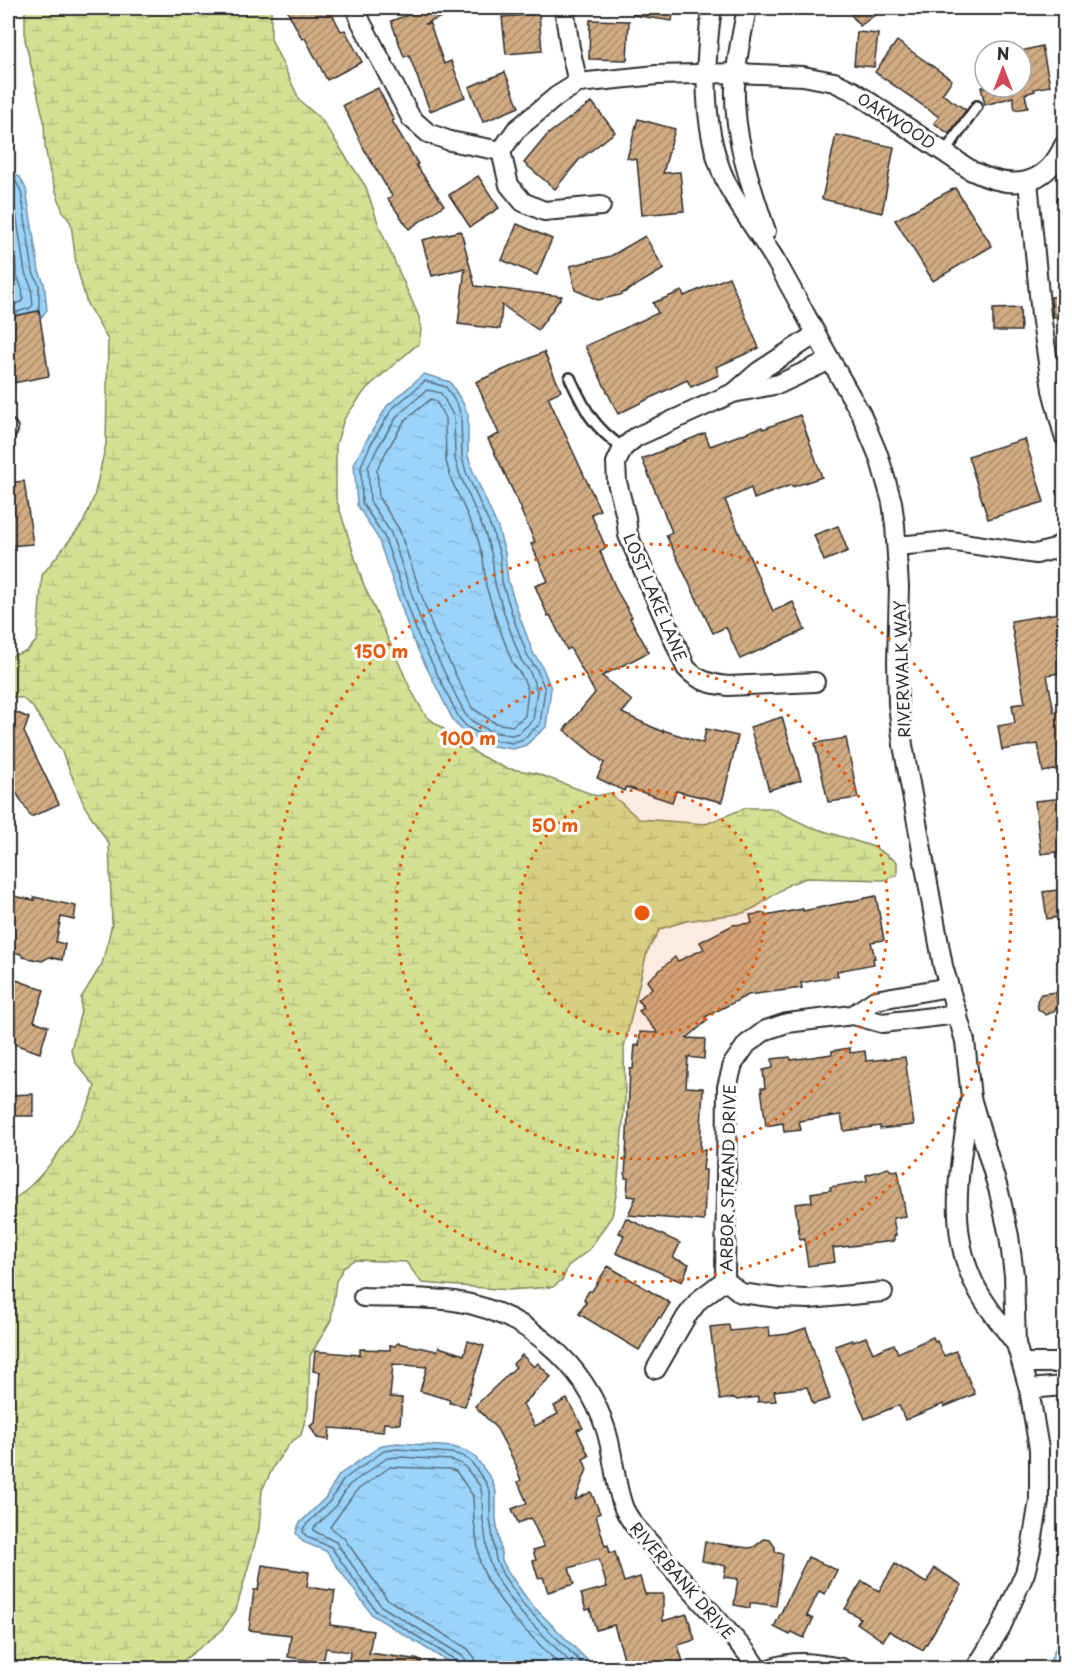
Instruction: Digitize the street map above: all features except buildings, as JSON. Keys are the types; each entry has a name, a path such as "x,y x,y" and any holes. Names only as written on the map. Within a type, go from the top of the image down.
{"street":[{"path":"356,8 411,118 428,134 501,152"},
{"path":"564,8 578,83 557,96 516,130 501,152 509,185 523,202 544,211 601,206"},
{"name":"RIVERWALK WAY","path":"712,8 706,43 705,74 710,123 726,182 776,262 861,414 879,457 892,502 899,594 898,704 903,746 949,987 958,1014 968,1061 971,1098 999,1192 1009,1236 1014,1275 1016,1344 1029,1389 1040,1449 1040,1475 1036,1525 1018,1592 1001,1627 976,1668"},
{"name":"RIVERWALK WAY","path":"747,8 736,73 739,135 745,170 776,262"},
{"name":"OAKWOOD","path":"578,83 657,75 736,73 803,76 834,82 853,91 972,171 990,180 1009,184 1028,182"},
{"path":"1065,145 1058,159 1045,173 1028,182 1042,326 1052,390 1065,436"},
{"path":"733,393 758,372 816,334"},
{"path":"623,448 636,437 733,393 779,384 830,360"},
{"name":"LOST LAKE LANE","path":"623,448 616,464 616,482 626,517 628,536 686,668 703,681 721,685 815,682"},
{"path":"897,546 950,541 1036,554 1055,549 1065,540"},
{"name":"ARBOR STRAND DRIVE","path":"853,1015 875,1000 949,987"},
{"name":"ARBOR STRAND DRIVE","path":"656,1369 686,1317 699,1300 725,1280 727,1088 733,1064 747,1044 766,1030 787,1023 853,1015 882,1023 958,1014"},
{"name":"RIVERWALK WAY","path":"971,1098 956,1201 960,1234 971,1275 982,1298 1016,1344"},
{"path":"725,1280 741,1293 778,1298 809,1299 883,1292"},
{"name":"RIVERBANK DRIVE","path":"363,1297 433,1299 476,1305 519,1323 558,1351 584,1383 600,1412 607,1431 623,1507 634,1525 747,1653 757,1668"},
{"path":"1022,1363 1065,1363"},
{"path":"1029,1389 1065,1386"},
{"path":"772,1668 789,1662 799,1662 842,1668"}],"lane":[{"path":"945,152 977,106"},
{"path":"570,378 586,413 623,448"}],"green space":[{"path":"25,8 271,8 271,39 300,101 321,119 366,187 379,226 419,317 421,330 419,343 367,388 344,419 336,445 336,498 363,583 411,690 426,716 479,755 505,768 535,773 597,796 610,793 639,819 706,824 745,808 771,808 808,826 874,847 897,862 897,875 884,880 806,878 790,884 743,913 686,921 660,929 647,952 624,1047 625,1099 617,1190 612,1216 589,1250 568,1266 563,1279 553,1287 509,1290 422,1283 406,1262 354,1260 344,1267 336,1281 331,1320 310,1356 308,1409 301,1435 290,1443 275,1464 262,1490 259,1529 236,1610 221,1631 174,1668 8,1668 8,1204 37,1179 53,1160 75,1128 92,1097 95,1086 76,1063 71,1050 81,1011 81,998 102,964 112,924 109,844 85,807 61,750 32,706 22,698 8,697 8,657 27,651 37,640 42,575 83,523 94,497 106,444 108,340 87,304 76,264 71,223 63,212 50,173 45,147 44,121 25,40"}],"water":[{"path":"8,172 20,177 26,189 47,310 39,320 8,329"},
{"path":"424,374 450,382 468,415 468,456 498,528 505,553 508,581 520,618 534,655 541,664 551,688 546,727 526,745 513,749 487,745 464,732 454,722 412,638 378,538 357,505 354,464 387,406"},
{"path":"398,1443 453,1447 466,1451 476,1458 492,1480 496,1492 496,1519 502,1560 508,1572 530,1603 595,1668 458,1668 372,1615 326,1551 303,1542 296,1533 299,1524 326,1497 339,1475 382,1445"},
{"path":"1064,1629 1064,1668 1047,1668"}]}
